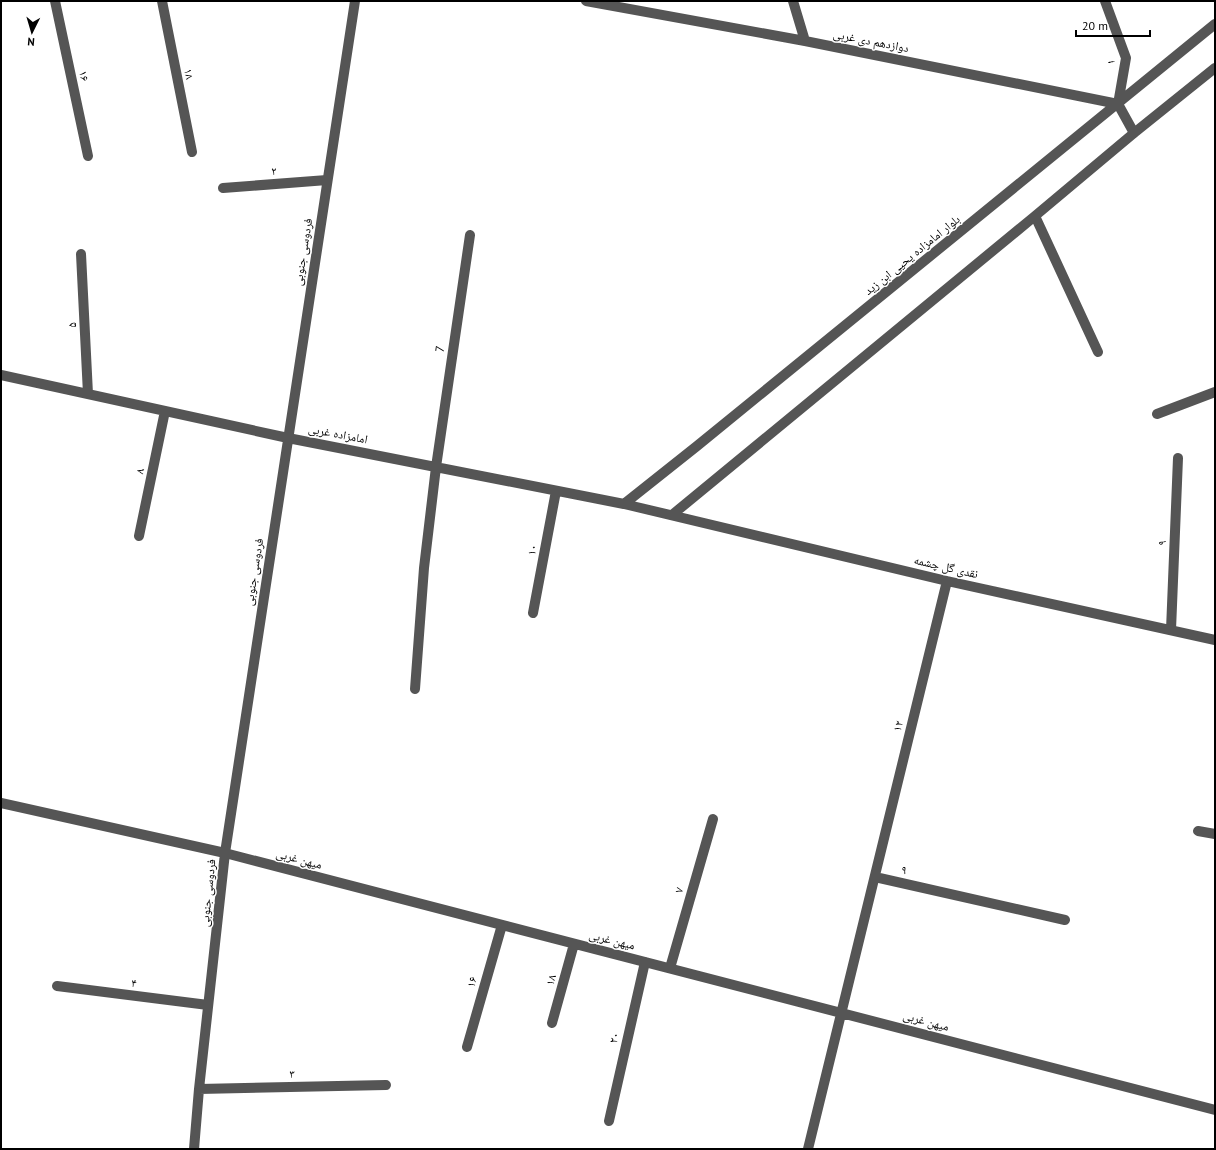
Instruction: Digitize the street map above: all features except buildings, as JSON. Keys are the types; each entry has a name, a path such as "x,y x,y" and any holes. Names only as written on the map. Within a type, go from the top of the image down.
{"street":[{"name":"۱۶","path":"55,1 88,156"},
{"name":"۱۸","path":"162,1 192,152"},
{"name":"فردوسی جنوبی","path":"194,1149 199,1089 225,853 355,1"},
{"name":"دوازدهم دی غربی","path":"586,1 806,41 1118,104"},
{"path":"793,1 806,41"},
{"name":"۱","path":"1105,1 1126,58 1118,104"},
{"name":"بلوار امامزاده یحیی ابن زید","path":"624,504 1215,24"},
{"path":"672,515 1134,133 1215,68"},
{"path":"1118,104 1134,133"},
{"name":"۲","path":"223,188 327,180"},
{"path":"1035,216 1098,352"},
{"name":"7","path":"415,689 424,568 436,467 470,235"},
{"name":"۵","path":"81,254 88,394"},
{"name":"امامزاده غربی","path":"1,375 288,438 624,504 672,515"},
{"path":"1157,414 1215,392"},
{"name":"۸","path":"140,536 165,411"},
{"name":"۹","path":"1171,630 1178,458"},
{"name":"۱۰","path":"533,614 556,491"},
{"name":"نقدی گل چشمه","path":"672,515 947,581 1215,640"},
{"name":"۱۲","path":"875,877 947,581"},
{"name":"میهن غربی","path":"1,803 225,853 1215,1110"},
{"name":"۷","path":"670,968 713,818"},
{"path":"1198,831 1215,834"},
{"path":"808,1149 875,877"},
{"name":"۹","path":"875,877 1065,920"},
{"name":"۱۶","path":"467,1047 502,925"},
{"name":"۱۸","path":"552,1023 574,944"},
{"name":"۲۰","path":"609,1121 644,962"},
{"name":"۴","path":"57,986 208,1005"},
{"name":"۳","path":"199,1089 386,1085"}]}
